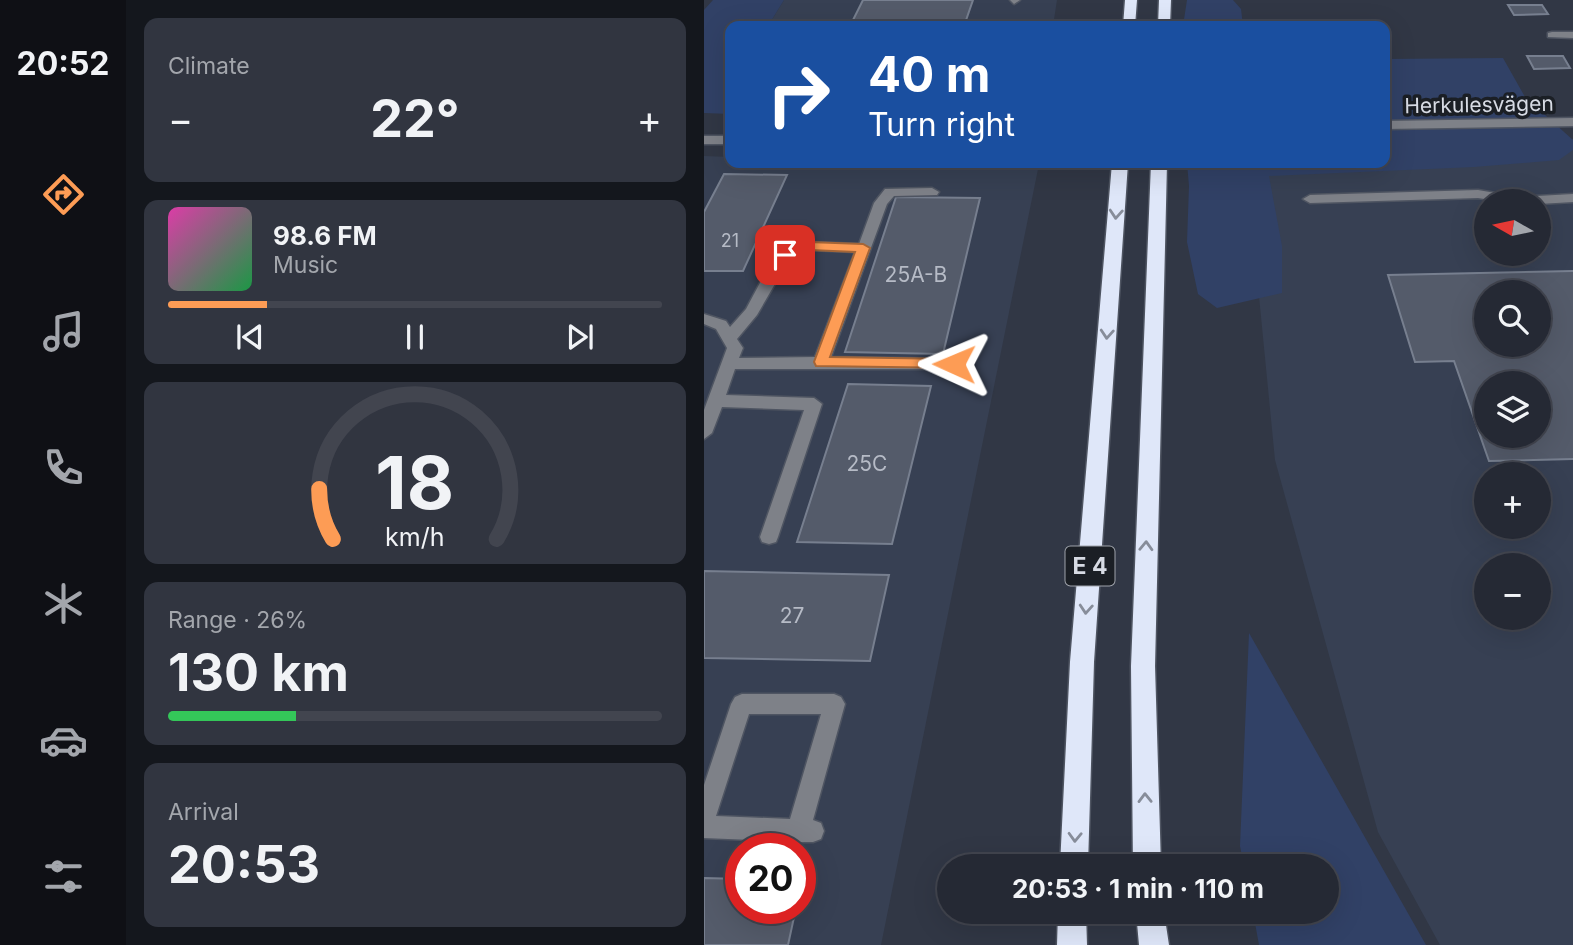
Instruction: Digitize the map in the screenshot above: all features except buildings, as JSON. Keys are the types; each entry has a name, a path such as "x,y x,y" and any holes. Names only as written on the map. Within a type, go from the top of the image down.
{"highway":[{"path":"1129,21 1131,0"},
{"path":"1164,21 1165,0"},
{"name":"E 4","path":"1074,854 1082,662 1120,168"},
{"name":"E 4","path":"1147,854 1143,666 1159,168"},
{"path":"1072,924 1072,945"},
{"path":"1146,945 1147,924"},
{"path":"1150,924 1154,945"}],"street":[{"path":"1552,35 1574,35"},
{"name":"Herkulesvägen","path":"1390,125 1574,122"},
{"path":"704,140 725,140"},
{"path":"821,362 881,203 890,192 932,192"},
{"path":"1310,199 1474,194"},
{"path":"1551,199 1574,198"},
{"path":"729,339 752,311 776,266 785,255 808,246 863,248"},
{"path":"704,319 721,325 735,348 704,433"},
{"path":"730,364 954,364"},
{"path":"717,401 814,404 769,537"},
{"path":"704,819 742,705 834,704 806,831 704,827"}],"shaded area":[{"path":"713,0 784,0 771,21 725,21 725,114 704,113 704,10"},
{"path":"784,0 1057,0 1054,21 771,21"},
{"path":"1187,0 1233,0 1241,9 1242,21 1184,21"},
{"path":"1503,58 1525,97 1573,140 1573,150 1559,160 1474,167 1269,176 1282,246 1282,293 1217,308 1198,294 1187,242 1187,168 1390,168 1390,59"},
{"path":"1573,139 1573,945 1440,945 1378,832 1275,460 1246,168 1390,168 1390,141"},
{"path":"704,156 725,157 725,168 1038,169 881,945 704,945"},
{"path":"1249,633 1426,945 1259,945 1255,924 1339,924 1339,854 1242,854"}],"route":[{"path":"785,255 808,246 863,248 821,362 954,364"}]}
